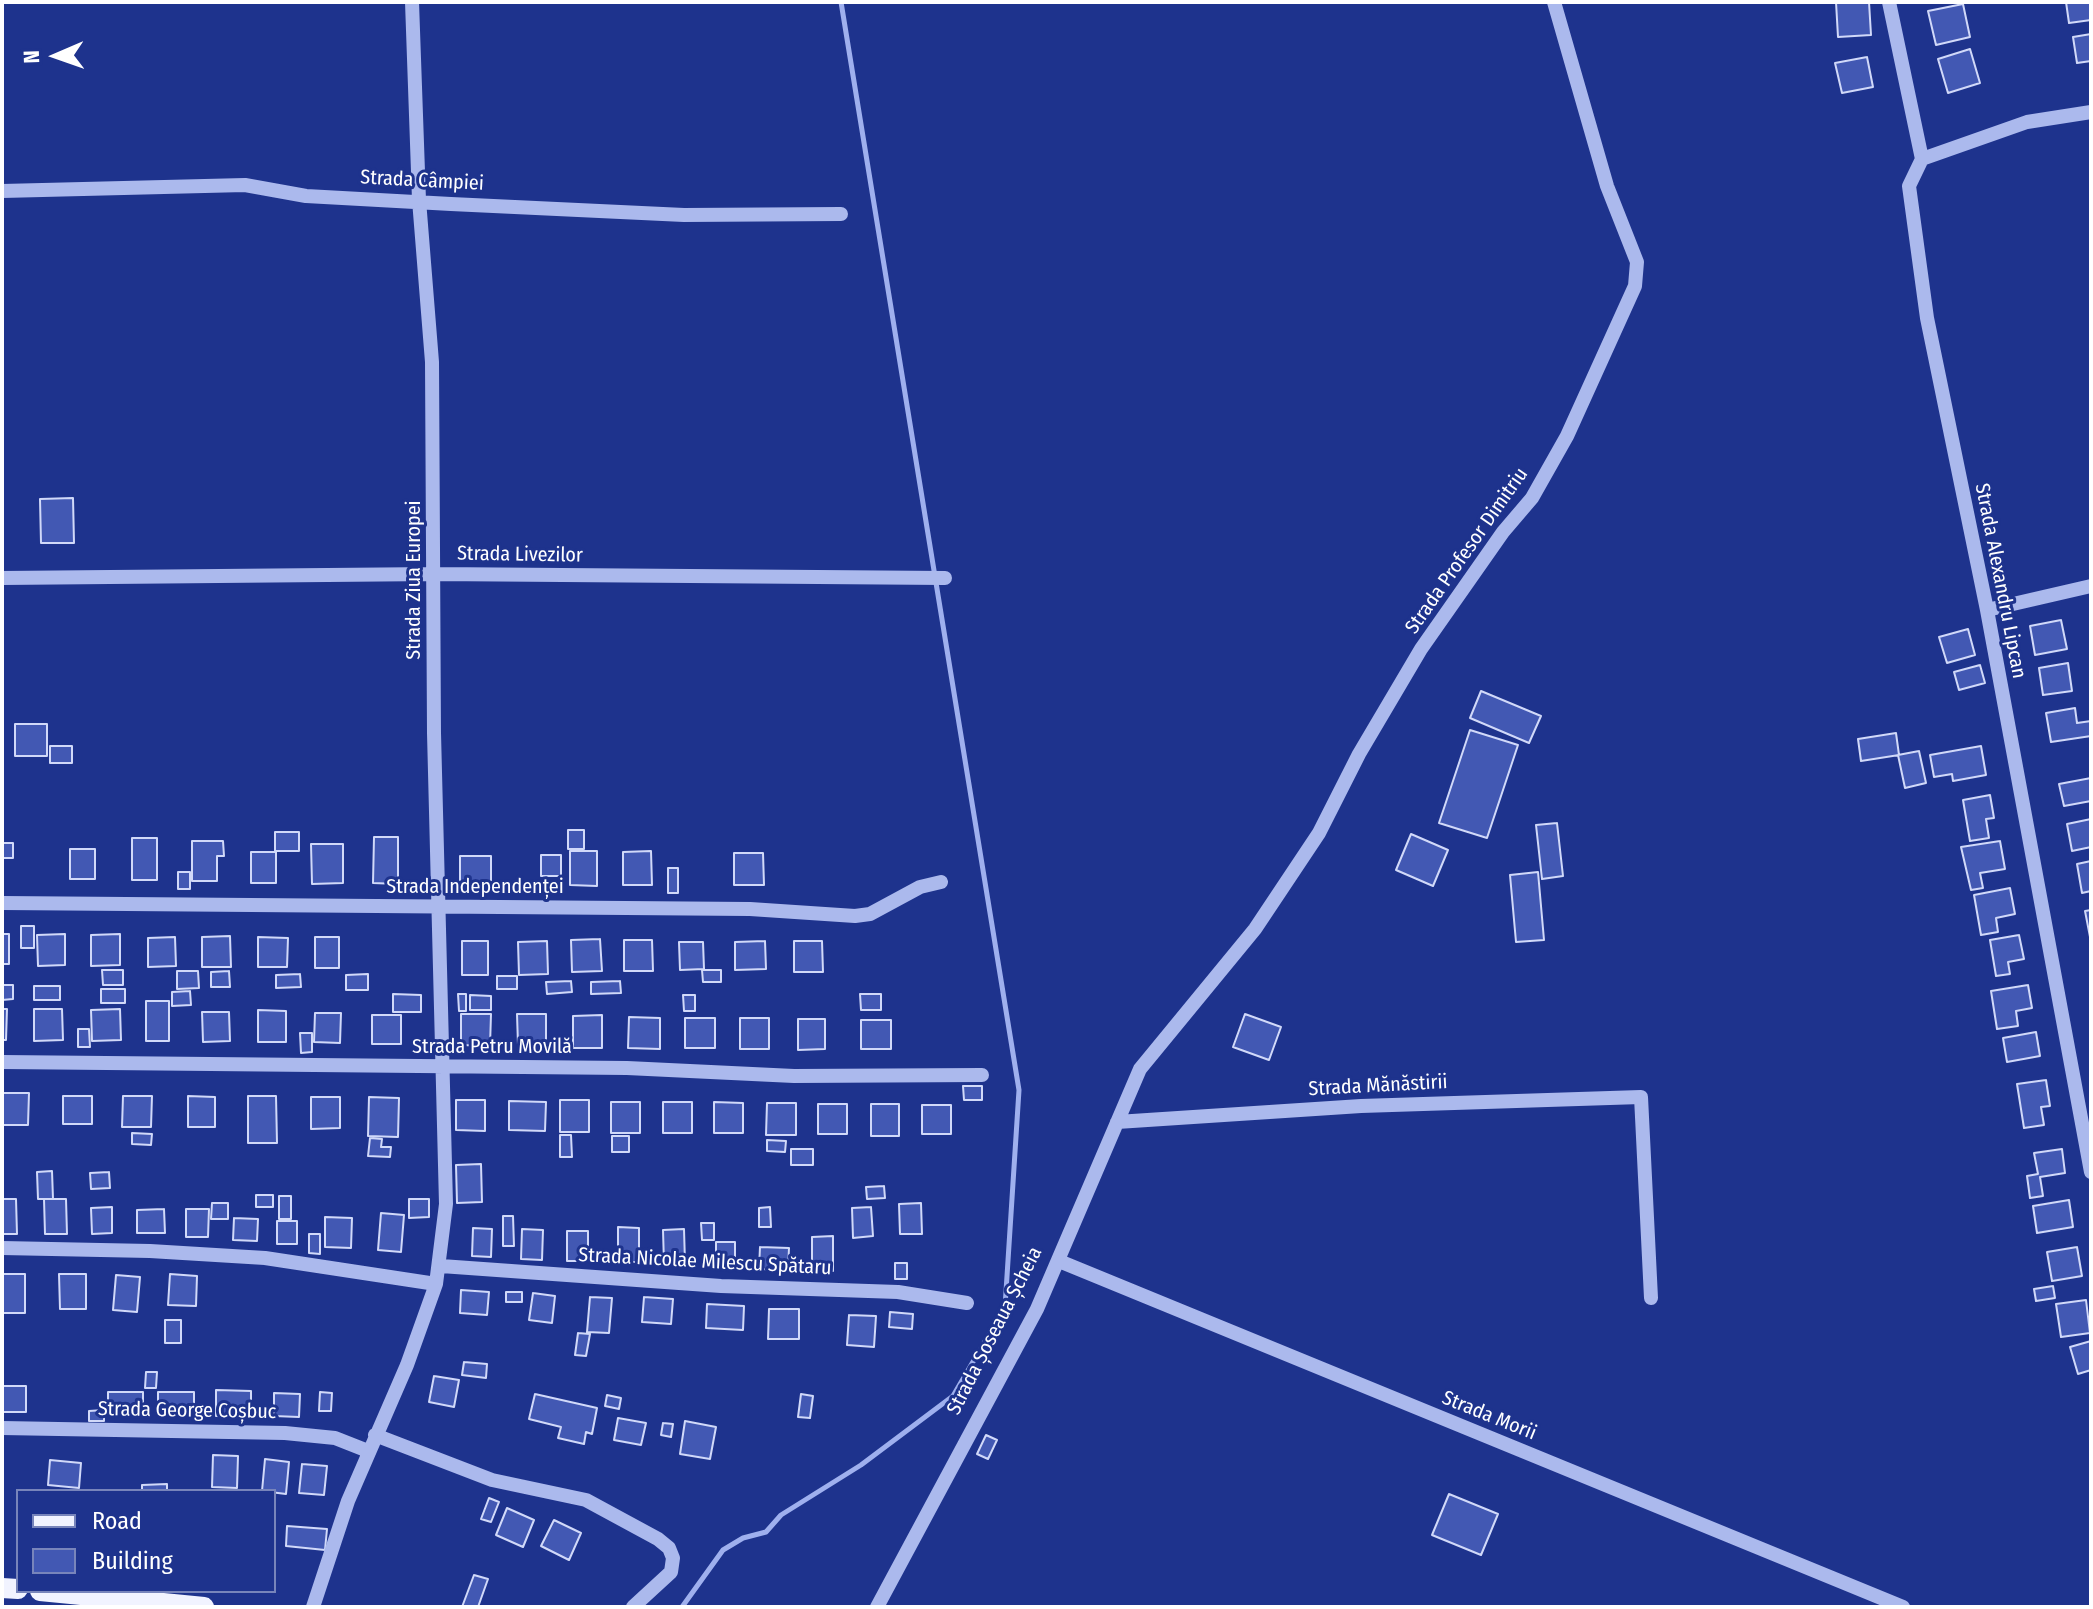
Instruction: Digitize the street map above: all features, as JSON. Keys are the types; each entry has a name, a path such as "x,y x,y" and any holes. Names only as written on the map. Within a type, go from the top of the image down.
{"main road":[{"path":"60,1593 204,1607"}],"street":[{"name":"Strada Ziua Europei","path":"313,1607 368,1451 407,1365 436,1284 441,1266 446,1204 438,907 432,362 419,200 412,2"},
{"name":"Strada Profesor Dimitriu","path":"1140,1069 1255,929 1319,833 1359,754 1421,649 1503,532 1532,498 1567,436 1635,286 1637,262 1607,186 1554,2"},
{"name":"Strada Alexandru Lipcan","path":"1889,2 1922,159 1909,186 1927,318 2087,1123 2091,1172"},
{"path":"1922,159 2027,122 2091,112"},
{"name":"Strada Câmpiei","path":"2,191 245,185 306,196 684,215 841,214"},
{"name":"Strada Livezilor","path":"2,578 435,574 893,580 945,578"},
{"path":"1987,610 2091,586"},
{"name":"Strada Independenței","path":"2,903 750,909 855,916 870,914 920,887 941,882"},
{"name":"Strada Petru Movilă","path":"2,1062 627,1068 794,1076 982,1075"},
{"name":"Strada Șoseaua Șcheia","path":"877,1607 1037,1309 1140,1069"},
{"name":"Strada Mănăstirii","path":"1117,1122 1361,1106 1641,1097 1651,1298"},
{"path":"2,1248 150,1251 265,1258 436,1284"},
{"name":"Strada Morii","path":"1059,1261 1903,1607"},
{"name":"Strada Nicolae Milescu Spătaru","path":"441,1266 721,1286 898,1292 967,1303"},
{"name":"Strada George Coșbuc","path":"2,1428 285,1433 335,1438 368,1451"},
{"path":"375,1435 492,1480 586,1500 658,1539 669,1548 673,1558 671,1572 633,1607"}],"building":[{"path":"1836,2 1869,2 1871,35 1838,37"},
{"path":"2066,2 2091,2 2091,20 2069,23"},
{"path":"1963,4 1970,37 1936,45 1928,11"},
{"path":"2091,34 2091,61 2077,63 2073,37"},
{"path":"1970,49 1980,83 1948,93 1938,59"},
{"path":"1867,57 1873,87 1842,93 1835,63"},
{"path":"73,498 74,543 41,543 40,499"},
{"path":"2061,620 2067,649 2035,655 2030,626"},
{"path":"1968,629 1975,655 1947,663 1939,637"},
{"path":"2068,663 2072,691 2043,695 2039,668"},
{"path":"1980,665 1985,683 1959,690 1954,672"},
{"path":"1481,691 1541,716 1529,743 1470,718"},
{"path":"2075,708 2077,723 2091,721 2091,736 2051,742 2046,713"},
{"path":"15,724 47,724 47,756 15,756"},
{"path":"1470,730 1518,745 1487,838 1439,823"},
{"path":"1896,733 1899,755 1861,761 1858,739"},
{"path":"50,746 72,746 72,763 50,763"},
{"path":"1981,746 1986,775 1953,781 1952,774 1934,777 1930,755"},
{"path":"1919,751 1926,783 1905,788 1898,755"},
{"path":"2091,778 2091,801 2064,806 2059,784"},
{"path":"1990,795 1994,818 1986,819 1989,838 1970,841 1963,800"},
{"path":"2091,819 2091,847 2072,851 2067,824"},
{"path":"1557,823 1563,876 1542,879 1536,825"},
{"path":"568,830 584,830 584,849 568,849"},
{"path":"275,832 299,832 299,851 275,851"},
{"path":"1411,834 1448,850 1433,886 1396,870"},
{"path":"374,837 398,837 398,884 373,883"},
{"path":"132,838 157,838 157,880 132,880"},
{"path":"192,841 223,841 224,856 217,856 217,881 192,881"},
{"path":"2000,841 2005,869 1980,873 1983,888 1971,890 1961,847"},
{"path":"2,843 13,843 13,858 2,858"},
{"path":"311,844 343,844 343,883 312,884"},
{"path":"70,849 95,849 95,879 70,879"},
{"path":"570,851 597,851 597,886 570,885"},
{"path":"651,851 652,885 623,885 623,852"},
{"path":"251,852 276,852 276,883 251,883"},
{"path":"734,853 763,853 764,885 734,885"},
{"path":"541,855 561,855 561,876 541,876"},
{"path":"460,856 491,856 491,885 460,885"},
{"path":"2091,861 2091,891 2082,893 2077,864"},
{"path":"668,868 678,868 678,893 668,893"},
{"path":"178,872 190,872 190,889 178,889"},
{"path":"1538,872 1544,940 1516,942 1510,875"},
{"path":"2010,888 2015,914 1996,918 1998,932 1981,935 1974,895"},
{"path":"2091,910 2091,942 2085,911"},
{"path":"21,926 34,926 34,948 21,948"},
{"path":"2,934 9,934 9,964 2,964"},
{"path":"65,934 65,965 38,966 37,935"},
{"path":"120,934 120,965 91,966 91,935"},
{"path":"2019,935 2024,959 2008,962 2010,974 1996,976 1990,940"},
{"path":"230,936 231,967 202,967 202,937"},
{"path":"175,937 176,966 148,967 148,938"},
{"path":"258,937 288,938 287,967 258,967"},
{"path":"315,937 339,937 339,968 315,968"},
{"path":"600,939 602,971 572,972 571,940"},
{"path":"624,940 652,940 653,971 624,971"},
{"path":"462,941 488,941 488,975 462,975"},
{"path":"547,941 548,974 519,975 518,942"},
{"path":"765,941 766,969 735,970 735,942"},
{"path":"794,941 822,941 823,972 794,972"},
{"path":"679,942 703,942 704,969 680,970"},
{"path":"102,970 123,970 123,985 103,985"},
{"path":"702,970 721,970 721,982 703,982"},
{"path":"177,971 198,971 199,988 177,989"},
{"path":"229,971 230,987 211,987 211,972"},
{"path":"300,974 301,987 276,988 276,975"},
{"path":"368,974 368,990 346,990 346,975"},
{"path":"497,976 517,976 517,989 497,989"},
{"path":"571,981 572,992 547,994 546,982"},
{"path":"620,981 621,993 591,994 591,982"},
{"path":"2,985 13,985 13,999 2,1000"},
{"path":"2028,985 2032,1008 2016,1011 2018,1026 1997,1029 1991,991"},
{"path":"34,986 60,986 60,1000 34,1000"},
{"path":"101,989 125,989 125,1003 101,1003"},
{"path":"190,991 191,1005 172,1006 172,992"},
{"path":"393,994 421,995 421,1012 393,1012"},
{"path":"458,994 466,994 466,1011 459,1011"},
{"path":"860,994 881,994 881,1010 861,1010"},
{"path":"470,995 491,996 491,1010 470,1010"},
{"path":"683,995 695,995 695,1011 684,1011"},
{"path":"146,1001 169,1001 169,1041 146,1041"},
{"path":"2,1009 7,1009 6,1040 2,1040"},
{"path":"34,1009 62,1009 63,1040 34,1041"},
{"path":"120,1009 121,1040 92,1041 91,1010"},
{"path":"258,1010 286,1011 286,1042 258,1042"},
{"path":"202,1012 229,1012 230,1041 203,1042"},
{"path":"315,1013 341,1013 340,1043 314,1042"},
{"path":"461,1014 491,1014 490,1046 461,1045"},
{"path":"517,1014 546,1014 546,1045 518,1045"},
{"path":"1245,1014 1281,1027 1269,1060 1233,1047"},
{"path":"372,1015 401,1015 401,1044 372,1044"},
{"path":"602,1015 602,1048 573,1048 573,1016"},
{"path":"629,1017 660,1018 660,1049 628,1048"},
{"path":"685,1018 715,1018 715,1048 685,1048"},
{"path":"740,1018 769,1018 769,1049 740,1049"},
{"path":"798,1019 825,1019 825,1049 798,1050"},
{"path":"861,1020 891,1020 891,1049 861,1049"},
{"path":"78,1029 89,1029 90,1047 78,1047"},
{"path":"2036,1032 2040,1056 2007,1062 2003,1038"},
{"path":"300,1033 312,1033 312,1052 301,1053"},
{"path":"2046,1080 2050,1106 2041,1107 2044,1125 2024,1128 2017,1084"},
{"path":"963,1086 982,1086 982,1100 964,1100"},
{"path":"2,1093 29,1093 28,1125 2,1125"},
{"path":"63,1096 92,1096 92,1124 63,1124"},
{"path":"123,1096 152,1096 151,1127 122,1127"},
{"path":"188,1096 215,1097 215,1127 188,1127"},
{"path":"248,1096 276,1096 277,1143 248,1143"},
{"path":"311,1097 340,1097 340,1128 311,1129"},
{"path":"369,1097 399,1098 398,1137 368,1136"},
{"path":"456,1100 485,1100 485,1131 456,1130"},
{"path":"560,1100 589,1100 589,1132 560,1132"},
{"path":"509,1101 546,1102 545,1131 509,1130"},
{"path":"611,1102 640,1102 640,1133 611,1133"},
{"path":"663,1102 692,1102 692,1133 663,1133"},
{"path":"714,1102 743,1103 743,1133 714,1133"},
{"path":"767,1103 796,1103 796,1135 766,1135"},
{"path":"818,1104 847,1104 847,1134 818,1134"},
{"path":"871,1104 899,1104 899,1136 871,1136"},
{"path":"922,1105 951,1105 951,1134 922,1134"},
{"path":"132,1133 152,1134 151,1145 132,1144"},
{"path":"560,1135 571,1135 572,1157 560,1157"},
{"path":"612,1136 629,1136 629,1152 612,1152"},
{"path":"370,1138 382,1139 381,1147 391,1147 390,1157 368,1156"},
{"path":"767,1140 786,1141 785,1152 767,1151"},
{"path":"791,1149 813,1149 813,1165 791,1165"},
{"path":"2062,1149 2065,1173 2040,1177 2043,1196 2030,1198 2027,1176 2038,1174 2034,1153"},
{"path":"481,1164 482,1202 457,1203 456,1165"},
{"path":"52,1171 53,1199 38,1199 37,1172"},
{"path":"109,1172 110,1188 91,1189 90,1173"},
{"path":"884,1186 885,1198 867,1199 866,1187"},
{"path":"256,1195 273,1195 273,1207 256,1207"},
{"path":"279,1196 291,1196 291,1219 279,1219"},
{"path":"2,1199 16,1199 17,1234 2,1234"},
{"path":"44,1199 66,1199 67,1234 45,1234"},
{"path":"409,1199 429,1199 429,1217 409,1218"},
{"path":"2069,1200 2073,1227 2037,1233 2033,1206"},
{"path":"212,1203 228,1203 228,1219 211,1219"},
{"path":"921,1203 922,1234 900,1234 899,1204"},
{"path":"112,1207 112,1233 92,1234 91,1208"},
{"path":"770,1207 771,1227 759,1227 759,1208"},
{"path":"871,1207 873,1236 853,1238 852,1208"},
{"path":"164,1209 165,1233 137,1233 137,1210"},
{"path":"186,1209 209,1209 208,1237 186,1237"},
{"path":"381,1213 404,1215 401,1252 378,1250"},
{"path":"503,1216 513,1216 514,1246 503,1246"},
{"path":"325,1217 352,1218 351,1248 325,1247"},
{"path":"234,1218 258,1219 257,1241 233,1240"},
{"path":"277,1221 297,1221 297,1244 277,1244"},
{"path":"701,1223 714,1223 714,1240 702,1240"},
{"path":"618,1227 639,1228 639,1262 618,1262"},
{"path":"473,1228 492,1229 491,1257 472,1256"},
{"path":"522,1229 543,1230 542,1260 521,1259"},
{"path":"684,1229 685,1263 664,1264 663,1230"},
{"path":"567,1231 588,1231 588,1261 567,1261"},
{"path":"309,1234 320,1234 320,1254 309,1253"},
{"path":"833,1236 833,1271 812,1272 812,1237"},
{"path":"716,1242 735,1242 735,1267 716,1268"},
{"path":"760,1247 789,1248 788,1270 759,1269"},
{"path":"2077,1247 2082,1276 2052,1281 2047,1252"},
{"path":"895,1263 907,1263 907,1279 895,1279"},
{"path":"3,1274 25,1274 25,1313 3,1313"},
{"path":"59,1274 86,1274 86,1309 60,1309"},
{"path":"170,1274 197,1276 196,1306 168,1305"},
{"path":"116,1275 140,1277 137,1312 113,1310"},
{"path":"2053,1286 2055,1298 2036,1301 2034,1289"},
{"path":"461,1290 489,1292 487,1315 460,1313"},
{"path":"506,1292 522,1292 522,1302 506,1302"},
{"path":"533,1293 555,1296 552,1323 529,1320"},
{"path":"590,1297 612,1298 609,1333 587,1332"},
{"path":"644,1297 673,1299 671,1324 642,1322"},
{"path":"2086,1300 2090,1333 2061,1337 2056,1304"},
{"path":"707,1304 744,1306 743,1330 706,1328"},
{"path":"769,1309 799,1309 799,1339 768,1339"},
{"path":"890,1312 913,1314 912,1329 889,1327"},
{"path":"849,1315 876,1316 874,1347 847,1345"},
{"path":"165,1320 181,1320 181,1343 165,1343"},
{"path":"578,1333 590,1334 586,1356 575,1355"},
{"path":"2091,1341 2091,1370 2078,1374 2070,1347"},
{"path":"464,1362 487,1364 486,1378 462,1375"},
{"path":"146,1372 157,1372 156,1388 145,1388"},
{"path":"434,1376 459,1380 454,1407 429,1402"},
{"path":"2,1386 26,1386 26,1412 2,1412"},
{"path":"216,1390 251,1391 251,1417 216,1416"},
{"path":"108,1392 143,1392 143,1413 108,1413"},
{"path":"158,1392 194,1392 194,1416 158,1416"},
{"path":"320,1392 332,1393 331,1411 319,1411"},
{"path":"274,1393 300,1394 299,1417 274,1416"},
{"path":"535,1394 597,1408 592,1434 586,1432 584,1444 558,1438 561,1427 529,1419"},
{"path":"801,1394 813,1396 810,1418 798,1417"},
{"path":"607,1395 621,1398 619,1409 605,1406"},
{"path":"104,1410 104,1421 89,1421 89,1411"},
{"path":"618,1418 646,1423 641,1445 614,1440"},
{"path":"685,1421 716,1427 710,1459 680,1454"},
{"path":"663,1423 673,1424 671,1437 661,1435"},
{"path":"986,1435 997,1440 988,1459 977,1454"},
{"path":"213,1455 238,1456 237,1488 212,1487"},
{"path":"265,1459 289,1462 286,1494 276,1493 276,1489 262,1489"},
{"path":"50,1460 81,1463 79,1488 48,1485"},
{"path":"302,1464 327,1466 324,1495 299,1493"},
{"path":"167,1484 167,1489 142,1489 142,1485"},
{"path":"1449,1494 1498,1514 1481,1555 1432,1535"},
{"path":"489,1498 499,1502 491,1522 481,1519"},
{"path":"507,1508 534,1520 523,1547 496,1535"},
{"path":"554,1520 581,1533 569,1560 541,1546"},
{"path":"287,1526 327,1529 325,1550 286,1546"},
{"path":"474,1575 488,1579 478,1607 462,1607"}],"waterway":[{"path":"682,1607 723,1550 743,1538 766,1532 781,1515 861,1465 953,1396 1005,1307 1019,1090 841,2"}]}
